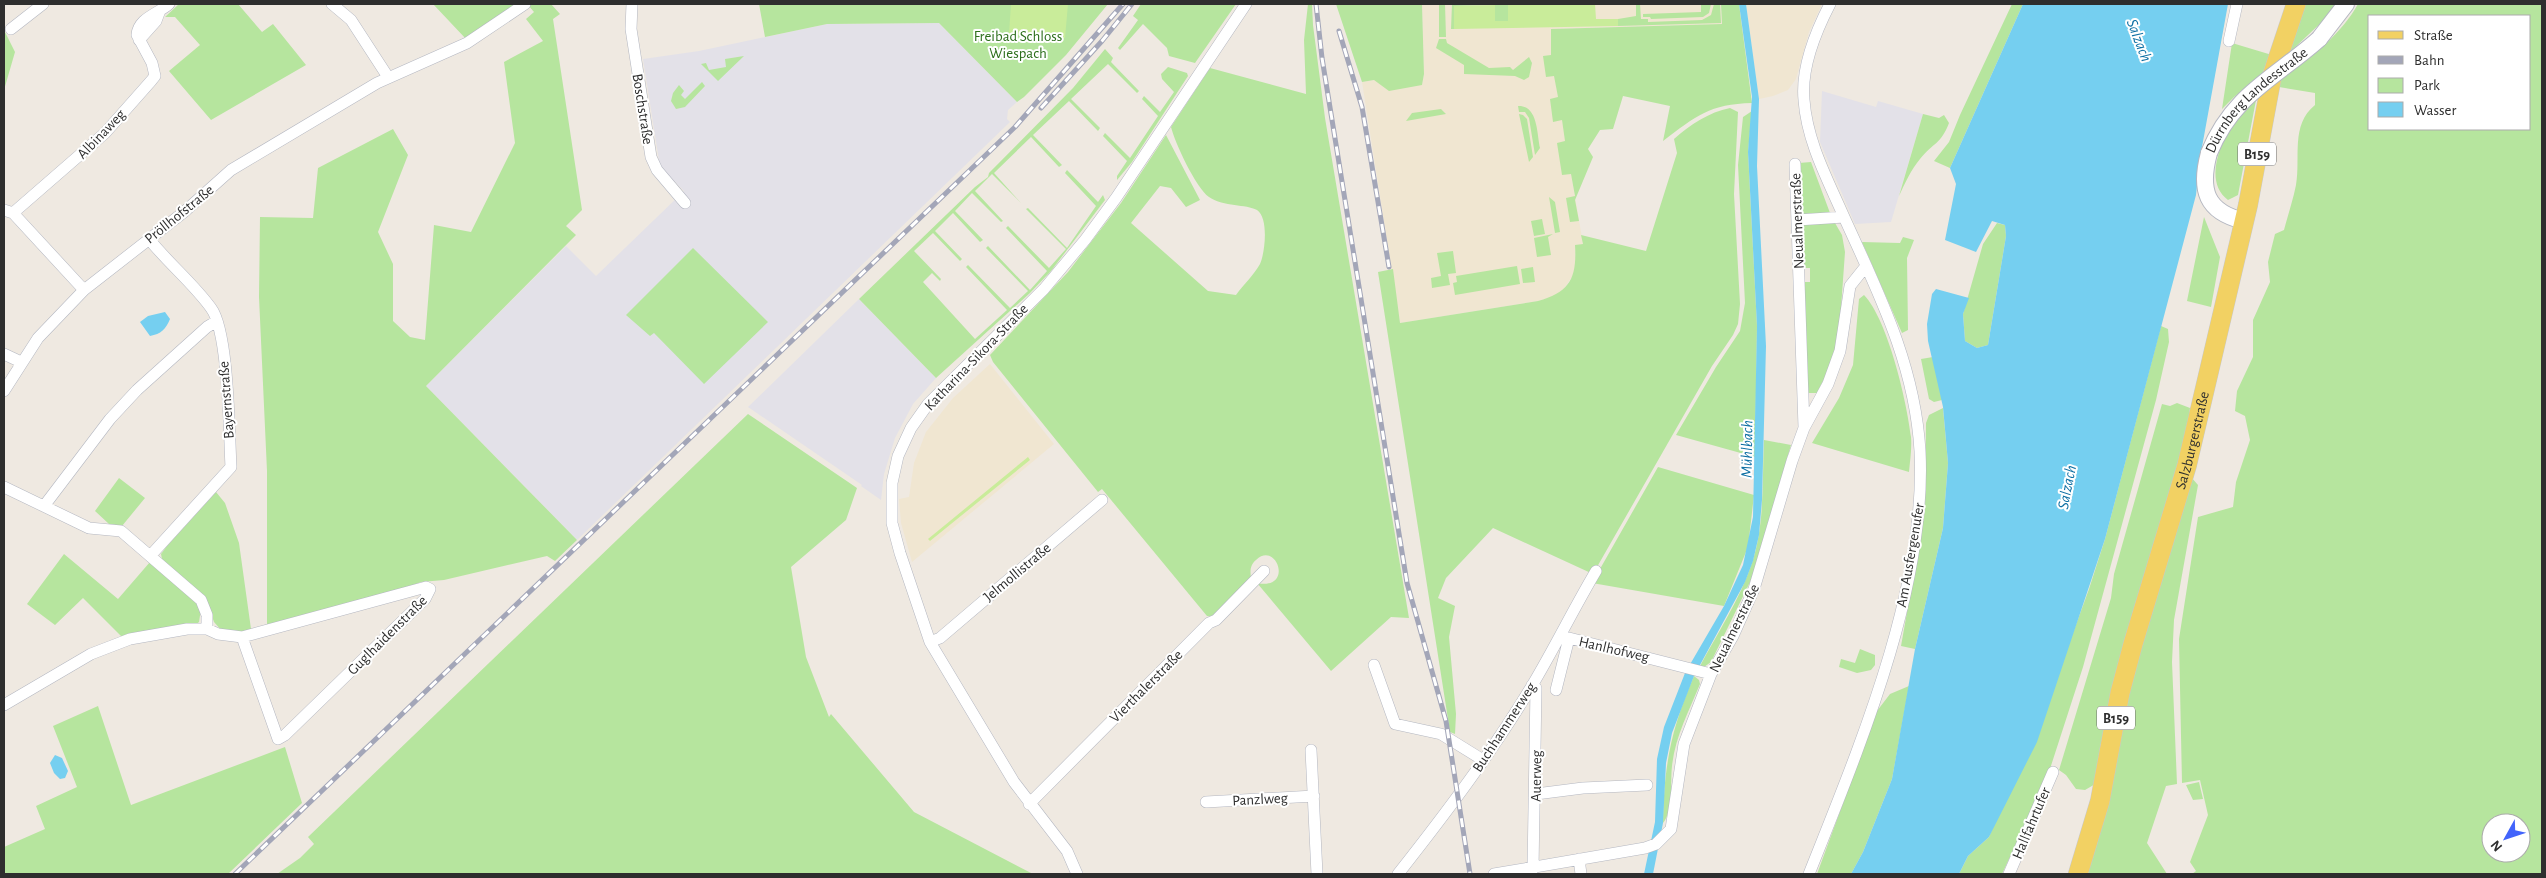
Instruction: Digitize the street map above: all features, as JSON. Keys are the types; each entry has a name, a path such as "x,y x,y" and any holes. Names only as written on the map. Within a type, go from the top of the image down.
{"main road":[{"name":"Salzburgerstraße","path":"2078,874 2100,801 2120,693 2187,465 2244,221 2272,76 2296,4"},
{"name":"Dürrnberg Landesstraße","path":"2244,221 2225,216 2216,208 2208,194 2206,170 2210,153 2224,124 2236,107 2255,88 2320,38 2346,4"}],"street":[{"path":"11,30 43,4"},
{"name":"Albinaweg","path":"8,212 93,144 151,81 154,76 152,63 140,40 156,22 158,13 169,4"},
{"path":"332,4 352,20 388,77"},
{"name":"Pröllhofstraße","path":"4,390 38,338 84,290 149,239 231,170 388,77 450,53 525,4"},
{"name":"Boschstraße","path":"632,4 631,29 651,157 657,170 685,204"},
{"name":"Katharina-Sikora-Straße","path":"1077,874 1068,851 1029,804 1014,782 973,712 948,675 930,642 902,561 892,523 890,504 892,483 898,456 911,428 928,404 1044,289 1085,240 1116,198 1246,4"},
{"name":"Neualmerstraße","path":"1830,4 1813,44 1803,99 1815,149 1851,232"},
{"path":"2228,41 2237,4"},
{"name":"Neualmerstraße","path":"1795,164 1804,428"},
{"path":"8,212 84,290"},
{"path":"1797,220 1844,217"},
{"name":"Am Ausfergenufer","path":"1810,874 1852,764 1894,640 1912,553 1920,492 1920,450 1915,408 1905,358 1851,232"},
{"name":"Bayernstraße","path":"149,239 211,307 217,321 221,334 228,405 231,467 151,555"},
{"name":"Neualmerstraße","path":"1578,859 1636,850 1656,844 1671,829 1684,744 1706,673 1732,636 1754,589 1792,461 1804,428 1828,384 1840,351 1850,286 1866,266"},
{"path":"44,506 110,419 137,390 207,327 217,321"},
{"path":"4,354 21,362"},
{"path":"4,487 89,528 121,531 201,600 207,615 207,629"},
{"name":"Jelmollistraße","path":"930,642 940,638 1102,500"},
{"name":"Vierthalerstraße","path":"1029,804 1209,623 1216,620 1264,571"},
{"name":"Buchhammerweg","path":"1398,874 1458,797 1483,760 1544,665 1596,571"},
{"name":"Guglhaidenstraße","path":"4,705 69,666 109,646 149,634 207,629 218,634 242,638 426,587 430,589 425,599 285,735 278,739 242,638"},
{"name":"Hanlhofweg","path":"1556,690 1569,638 1706,673"},
{"path":"1374,665 1395,724 1441,734 1483,760"},
{"path":"1544,665 1561,670"},
{"name":"Auerweg","path":"1532,685 1536,688 1536,794 1533,869"},
{"path":"1311,750 1317,874"},
{"name":"Hallfahrtufer","path":"2009,874 2054,772"},
{"path":"1536,794 1583,788 1647,785"},
{"name":"Panzlweg","path":"1206,802 1314,796"},
{"path":"1494,874 1533,869 1578,859 1581,874"}],"shaded area":[{"path":"1422,4 1721,4 1722,24 1551,29 1551,55 1583,244 1575,246 1576,264 1574,274 1563,290 1555,296 1538,301 1400,323 1362,82 1374,80 1422,85 1424,74"},
{"path":"1746,4 1822,4 1809,32 1796,79 1788,90 1759,99"},
{"path":"939,23 1017,102 1008,110 1007,119 1010,122 577,540 426,386 566,246 596,276 684,191 660,167 643,59 699,51 827,24"},
{"path":"1822,91 1876,107 1878,101 1923,114 1891,222 1855,224 1820,142"},
{"path":"859,299 936,378 913,404 895,438 884,474 881,500 748,407"},
{"path":"990,364 1054,444 912,562 901,523 899,499 909,497 914,463 926,432 953,398"}],"green space":[{"path":"179,4 238,4 262,32 273,24 306,65 211,120 169,71 200,45 175,17 165,17"},
{"path":"433,4 518,4 466,39"},
{"path":"551,4 560,14 553,19 582,210 566,226 576,235 426,386 577,540 555,561 547,556 444,580 421,582 377,599 267,626 267,471 259,297 260,217 313,218 318,168 393,129 408,155 378,232 393,264 393,321 410,337 425,340 434,225 471,232 515,143 504,62 543,41 526,19 534,12 528,5"},
{"name":"Freibad Schloss Wiespach","path":"759,4 1108,4 1066,55 1017,102 939,23 827,24 765,37"},
{"path":"1011,4 1068,4 1065,38 1009,34"},
{"path":"1141,4 1236,4 1195,63 1169,56 1167,48 1143,24 1120,50 1118,48 1138,20 1133,16"},
{"path":"1308,4 1312,4 1325,118 1409,618 1391,617 1331,671 1257,583 1268,583 1275,580 1278,574 1278,567 1270,556 1264,556 1256,560 1251,568 1251,578 1214,617 1207,616 1102,489 1098,492 993,362 990,355 1068,272 1121,203 1166,135 1200,200 1186,207 1171,188 1160,186 1131,223 1208,291 1236,295 1260,264 1265,236 1261,214 1252,208 1221,202 1209,197 1198,185 1187,165 1171,127 1210,68 1306,94 1304,40"},
{"path":"1336,4 1422,4 1424,74 1422,85 1389,91 1374,80 1362,82"},
{"path":"1439,4 1445,4 1446,37 1439,37"},
{"path":"1452,4 1508,4 1508,21 1495,21 1494,5 1454,6 1454,29 1451,29"},
{"path":"1508,4 1595,4 1596,19 1618,19 1618,26 1454,29 1454,6 1495,5 1495,21 1508,21"},
{"path":"1636,4 1640,4 1641,19 1648,19 1648,22 1702,20 1711,15 1714,4 1720,4 1721,23 1618,26 1618,19 1636,16"},
{"path":"1701,4 1711,4 1709,13 1703,17 1651,19 1650,17 1643,17 1643,14 1701,12"},
{"path":"1721,4 1739,4 1752,103 1725,106 1704,113 1663,141 1670,106 1623,96 1613,129 1600,130 1588,149 1593,157 1575,200 1579,221 1570,222 1566,198 1575,196 1571,174 1562,175 1557,143 1565,141 1562,120 1553,122 1550,99 1558,97 1554,76 1546,77 1543,56 1551,55 1551,29 1722,24"},
{"path":"2012,4 2023,4 1950,168 1934,161 1949,142"},
{"path":"2305,4 2335,4 2326,18 2289,53"},
{"path":"2358,4 2542,4 2542,874 2192,874 2196,871 2190,862 2208,815 2200,780 2182,783 2179,639 2198,517 2233,507 2236,482 2250,440 2245,416 2235,411 2237,391 2253,357 2253,320 2270,282 2268,262 2275,234 2284,230 2295,191 2299,132 2307,113 2315,105 2315,93 2279,87 2279,81 2343,26"},
{"path":"4,30 15,52 4,90"},
{"path":"1439,39 1446,39 1447,43 1489,68 1510,67 1513,70 1529,57 1532,63 1529,77 1524,80 1515,76 1464,74 1464,65 1436,48"},
{"path":"2232,43 2272,55 2266,71 2222,109"},
{"path":"1105,49 1113,58 1111,62 1139,91 1137,93 1108,64 1071,99 1100,128 1098,131 1069,101 1033,135 1062,165 1059,167 1031,137 994,173 1021,203 992,174 975,191 1003,221 1001,222 972,193 955,211 983,240 980,242 953,213 935,231 962,259 960,261 933,233 914,251 941,279 940,281 932,273 923,282 975,339 1007,310 966,267 968,265 1010,308 1028,291 986,248 988,246 1030,290 1047,271 1006,228 1008,226 1049,268 1066,249 1026,209 1028,208 1067,248 1096,206 1065,173 1067,170 1098,202 1103,195 1105,200 1051,271 1030,293 936,378 859,299 975,187 988,177 989,173 1073,88"},
{"path":"744,56 718,81 701,64 706,63 709,70 726,67 725,59"},
{"path":"1168,67 1187,73 1188,76 1132,162 1117,180 1117,176 1127,161 1103,136 1105,133 1130,158 1158,116 1142,99 1144,96 1160,112 1174,92 1162,79 1161,74"},
{"path":"702,82 705,86 685,107 676,109 671,101 673,93 679,85 684,91 681,95 685,99"},
{"path":"2256,100 2238,195 2228,200 2221,193 2217,184 2215,175 2216,164 2222,144 2232,126"},
{"path":"1518,106 1525,107 1533,115 1540,148 1535,155 1529,118 1525,112 1519,112"},
{"path":"1730,108 1738,112 1734,194 1740,304 1738,324 1593,574 1493,528 1446,578 1438,598 1455,606 1449,637 1456,714 1455,734 1450,732 1378,272 1393,269 1400,323 1538,301 1558,293 1573,275 1575,245 1583,244 1581,235 1646,251 1677,153 1674,139 1700,120"},
{"path":"1441,109 1446,114 1406,121 1412,113"},
{"path":"1752,111 1748,152 1757,326 1755,457 1676,435 1716,367 1740,331 1745,303 1738,165 1743,117"},
{"path":"1519,114 1527,119 1533,157 1529,162"},
{"path":"1923,114 1939,118 1944,115 1949,123 1940,139 1917,163 1899,196"},
{"path":"1811,162 1830,213 1805,217 1801,214 1799,163"},
{"path":"1549,197 1555,202 1560,232 1555,233"},
{"path":"2204,217 2220,257 2211,307 2187,301"},
{"path":"1542,219 1545,234 1534,236 1531,221"},
{"path":"1806,223 1835,223 1842,235 1845,252 1839,336 1831,365 1817,393 1808,393 1803,282 1810,282 1810,268 1802,268 1801,226"},
{"path":"1997,223 2005,225 2006,236 1988,345 1977,348 1965,341 1963,314 1983,244"},
{"path":"1553,234 1548,237 1551,255 1537,257 1534,238"},
{"path":"1903,237 1914,240 1907,258 1908,330 1902,333 1862,242 1900,243"},
{"path":"693,248 768,322 704,384 654,333 650,336 626,315"},
{"path":"1453,251 1456,273 1448,274 1450,285 1432,288 1431,278 1441,276 1437,253"},
{"path":"1517,266 1520,284 1455,295 1453,283 1457,282 1456,276"},
{"path":"1533,267 1535,282 1523,283 1521,269"},
{"path":"1864,295 1881,323 1901,383 1911,437 1909,472 1812,443 1839,398 1853,365 1859,299"},
{"path":"2161,326 2168,329 2169,342 2156,400 2083,667 2048,775 2002,874 1959,874 1968,856 1989,837 2066,652 2105,539"},
{"path":"1933,357 1942,400 1934,402 1929,399 1921,359"},
{"path":"2177,403 2190,408 2187,434 2114,685 2100,748 2097,783 2085,790 2076,789 2066,775 2059,770 2111,598 2114,574 2162,404 2170,406"},
{"path":"1943,408 1948,463 1943,528 1915,649 1901,646 1925,511 1926,423 1929,415"},
{"path":"748,414 857,488 846,520 791,567 806,657 829,717 831,714 914,812 1033,874 277,874 300,858 314,844 308,837"},
{"path":"1764,440 1791,445 1751,580 1711,662 1704,667 1700,666 1735,602 1752,563 1761,517"},
{"path":"1028,457 1030,460 930,541 928,539"},
{"path":"1658,467 1754,495 1748,547 1724,606 1592,583"},
{"path":"2191,477 2198,485 2174,620 2172,662 2177,784 2166,786 2147,843 2167,874 2087,874 2121,713"},
{"path":"119,478 145,498 122,526 109,524 95,511"},
{"path":"216,492 225,503 239,543 251,629 246,632 222,631 214,622 207,602 162,559 161,554 167,546"},
{"path":"64,554 118,599 150,562 197,604 201,609 199,622 194,626 122,637 83,598 55,625 27,604"},
{"path":"1860,649 1875,655 1875,665 1871,670 1857,673 1839,667 1841,659 1855,663"},
{"path":"1694,676 1699,680 1700,684 1676,745 1672,766 1669,811 1663,823 1665,783 1670,748 1686,695"},
{"path":"1909,686 1892,779 1863,852 1851,874 1817,874 1877,711 1890,694"},
{"path":"98,706 131,805 285,747 302,803 228,874 4,874 4,847 45,829 36,806 77,787 53,726"},
{"path":"2199,782 2203,799 2193,800 2186,785"}],"water":[{"path":"1739,4 1746,4 1759,99 1757,166 1766,346 1762,500 1759,535 1753,561 1745,582 1694,676 1672,733 1666,763 1663,823 1653,874 1644,874 1655,822 1657,759 1664,727 1685,673 1724,606 1743,565 1753,517 1757,326 1748,152 1752,97"},
{"name":"Salzach","path":"2023,4 2228,4 2200,158 2196,195 2105,539 2037,742 1989,837 1968,856 1959,874 1851,874 1863,852 1892,779 1915,649 1943,528 1948,463 1943,407 1928,341 1927,324 1932,294 1936,289 1969,298 1963,314 1965,341 1977,348 1988,345 2006,236 2005,225 1992,221 1976,252 1945,240 1956,184 1950,168"},
{"path":"165,312 170,319 167,326 157,334 150,336 140,322 148,316"},
{"path":"55,755 62,758 68,771 65,778 60,779 54,773 50,763"}],"railway":[{"path":"235,874 1015,127 1123,4"},
{"path":"1041,108 1102,41 1132,4"},
{"path":"1316,4 1322,58 1407,583 1446,721 1470,874"},
{"path":"1339,31 1362,107 1389,267"}],"water label":[{"name":"Mühlbach","path":"1746,449"}]}
